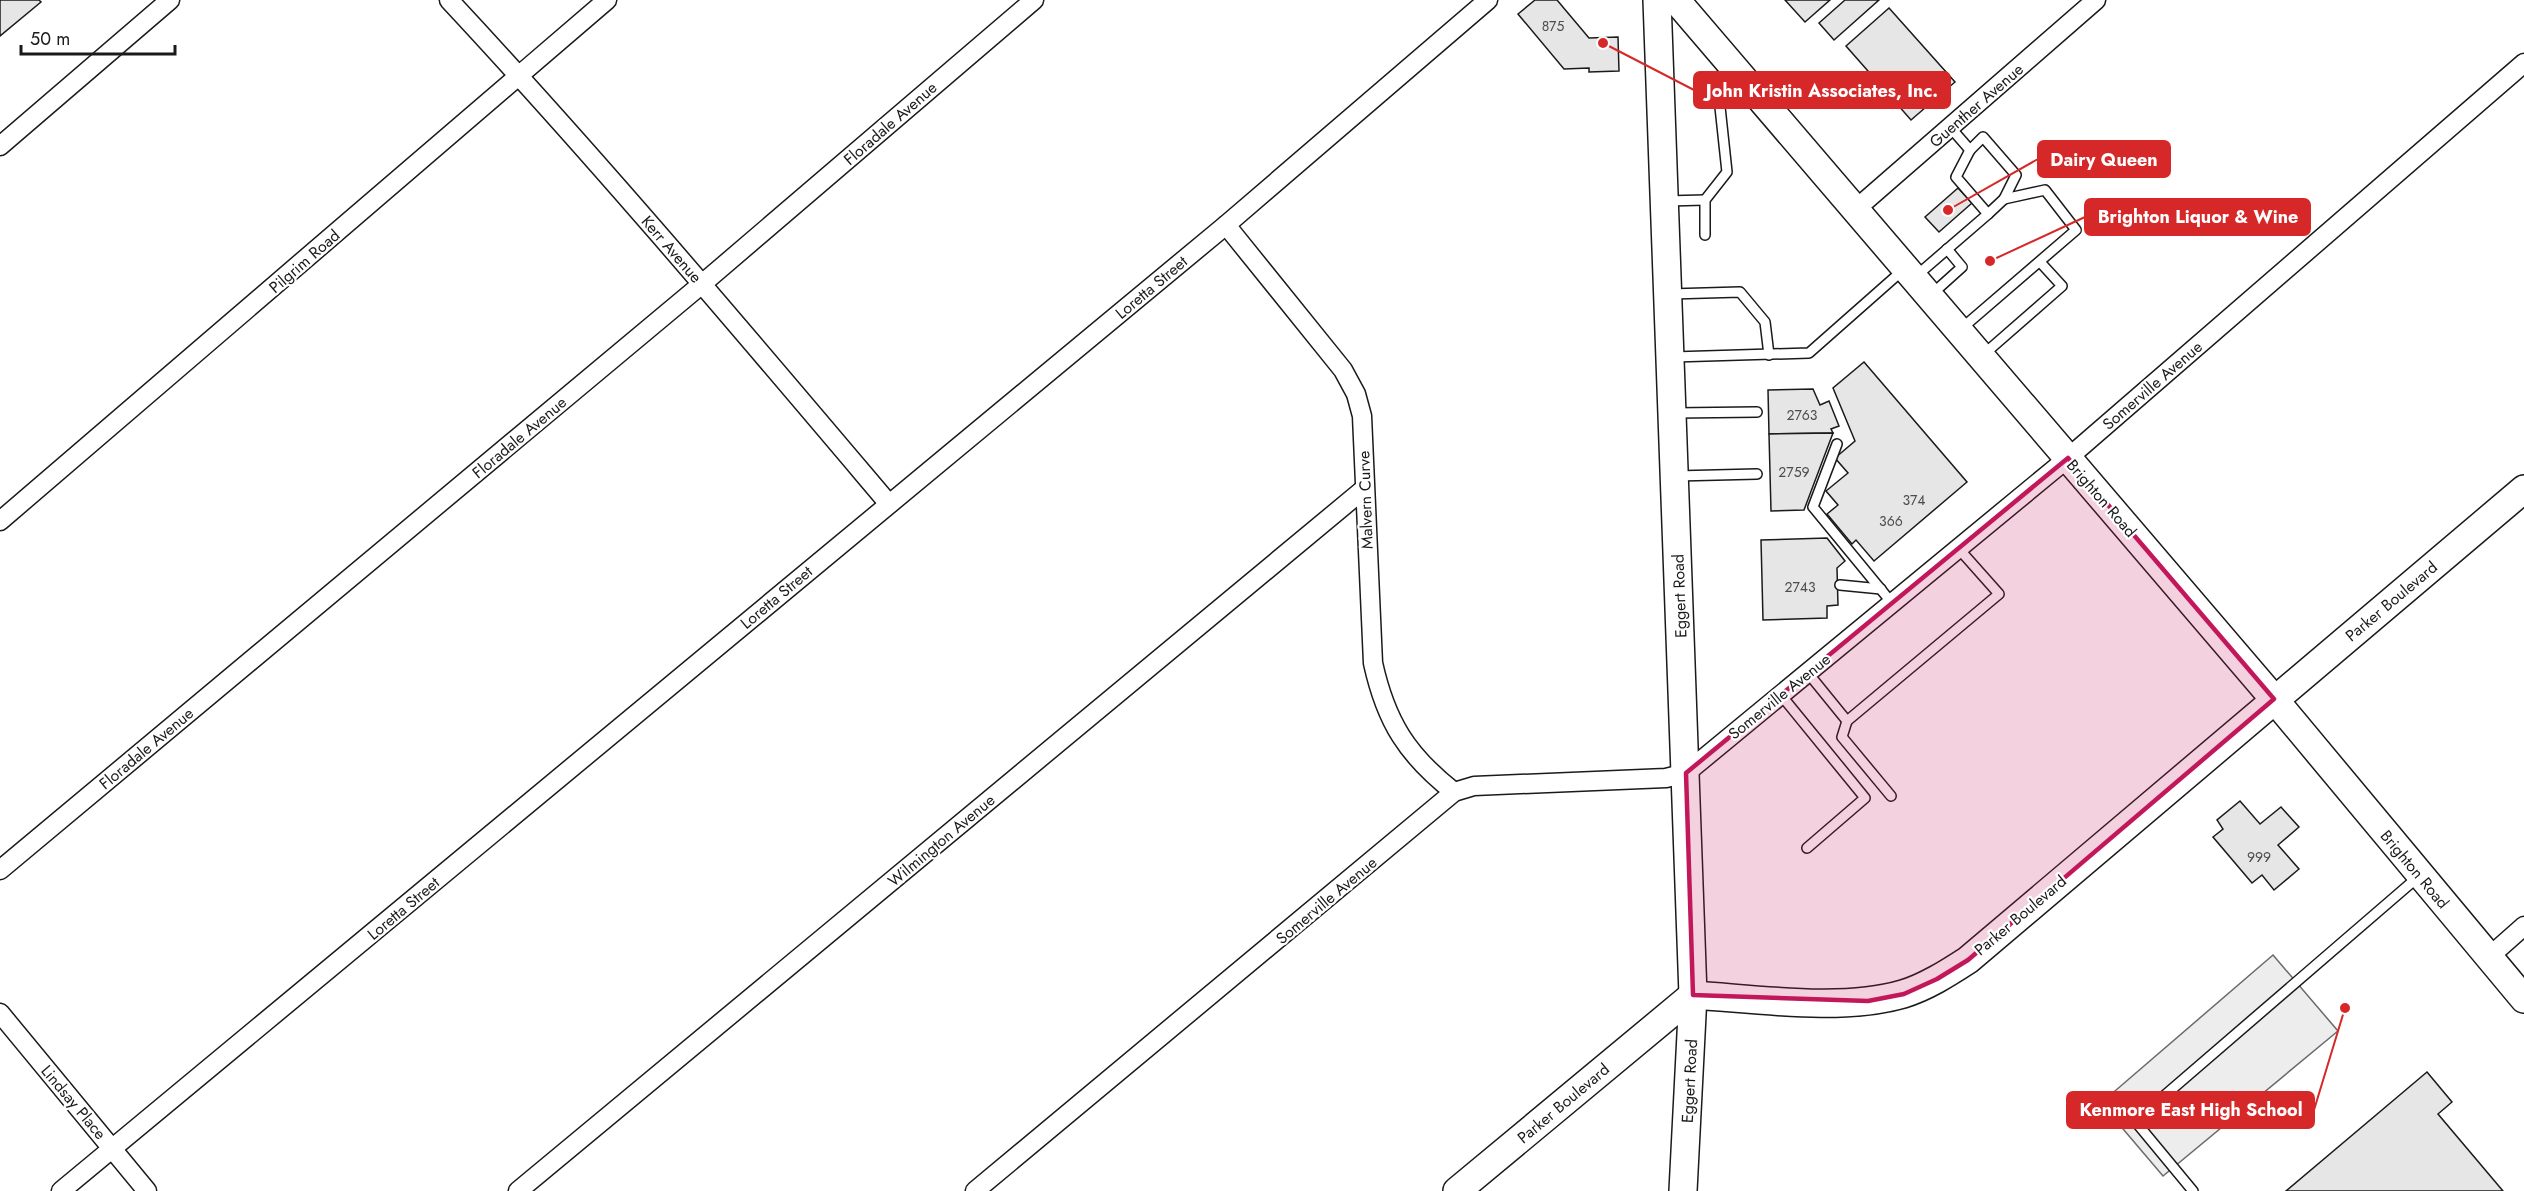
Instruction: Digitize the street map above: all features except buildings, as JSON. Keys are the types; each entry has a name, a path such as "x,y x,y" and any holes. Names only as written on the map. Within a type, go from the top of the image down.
{"street":[{"path":"0,146 170,0"},
{"name":"Kerr Avenue","path":"449,0 519,75 702,284 889,504"},
{"name":"Pilgrim Road","path":"0,522 607,0"},
{"name":"Floradale Avenue","path":"0,870 702,284 1034,0"},
{"name":"Loretta Street","path":"61,1191 1226,225 1488,0"},
{"name":"Eggert Road","path":"1657,0 1693,996 1683,1191"},
{"name":"Brighton Road","path":"1676,0 2274,699 2524,999"},
{"name":"Guenther Avenue","path":"1856,210 2096,0"},
{"name":"Somerville Avenue","path":"975,1191 1454,792 1474,786 1666,778 1686,773 1808,673 1887,596 1959,549 2068,458 2524,63"},
{"name":"Malvern Curve","path":"1226,225 1343,370 1356,394 1362,416 1373,663 1380,693 1391,723 1408,749 1429,773 1454,792"},
{"name":"Wilmington Avenue","path":"518,1191 1364,489"},
{"name":"Parker Boulevard","path":"1457,1191 1693,996 1824,1003 1868,1001 1904,994 1937,979 1968,960 2524,489"},
{"path":"2489,957 2524,927"},
{"name":"Lindsay Place","path":"0,1013 147,1191"}],"lane":[{"path":"1705,235 1705,201 1727,172 1720,107 1743,78"},
{"path":"1950,127 1970,150"},
{"path":"1670,357 1809,353 1916,281 1947,249 1988,214 2004,199 2016,176 1983,137 1970,150 1956,177 1988,214"},
{"path":"1959,330 2076,230 2045,190 2004,199"},
{"path":"1665,201 1705,201"},
{"path":"1916,281 1962,267 1947,249"},
{"path":"1981,357 2062,286 2040,262"},
{"path":"1668,294 1740,292 1765,322 1769,355"},
{"path":"1672,413 1757,412"},
{"path":"1837,444 1813,507 1887,596"},
{"path":"1675,476 1757,474"},
{"path":"1891,796 1842,737 1847,721 1999,594 1959,549"},
{"path":"1840,585 1887,596"},
{"path":"1808,673 1847,721"},
{"path":"1781,694 1865,798 1807,848"},
{"path":"2193,1191 2135,1121 2420,876"}],"highlighted area":[{"path":"2068,458 2274,699 1968,960 1937,979 1904,994 1868,1001 1693,995 1686,773"}],"shaded area":[{"path":"2273,955 2338,1031 2163,1176 2101,1103"}],"place":[{"name":"John Kristin Associates, Inc.","path":"1603,43"},
{"name":"Dairy Queen","path":"1948,210"},
{"name":"Brighton Liquor & Wine","path":"1990,261"},
{"name":"Kenmore East High School","path":"2345,1008"}]}
